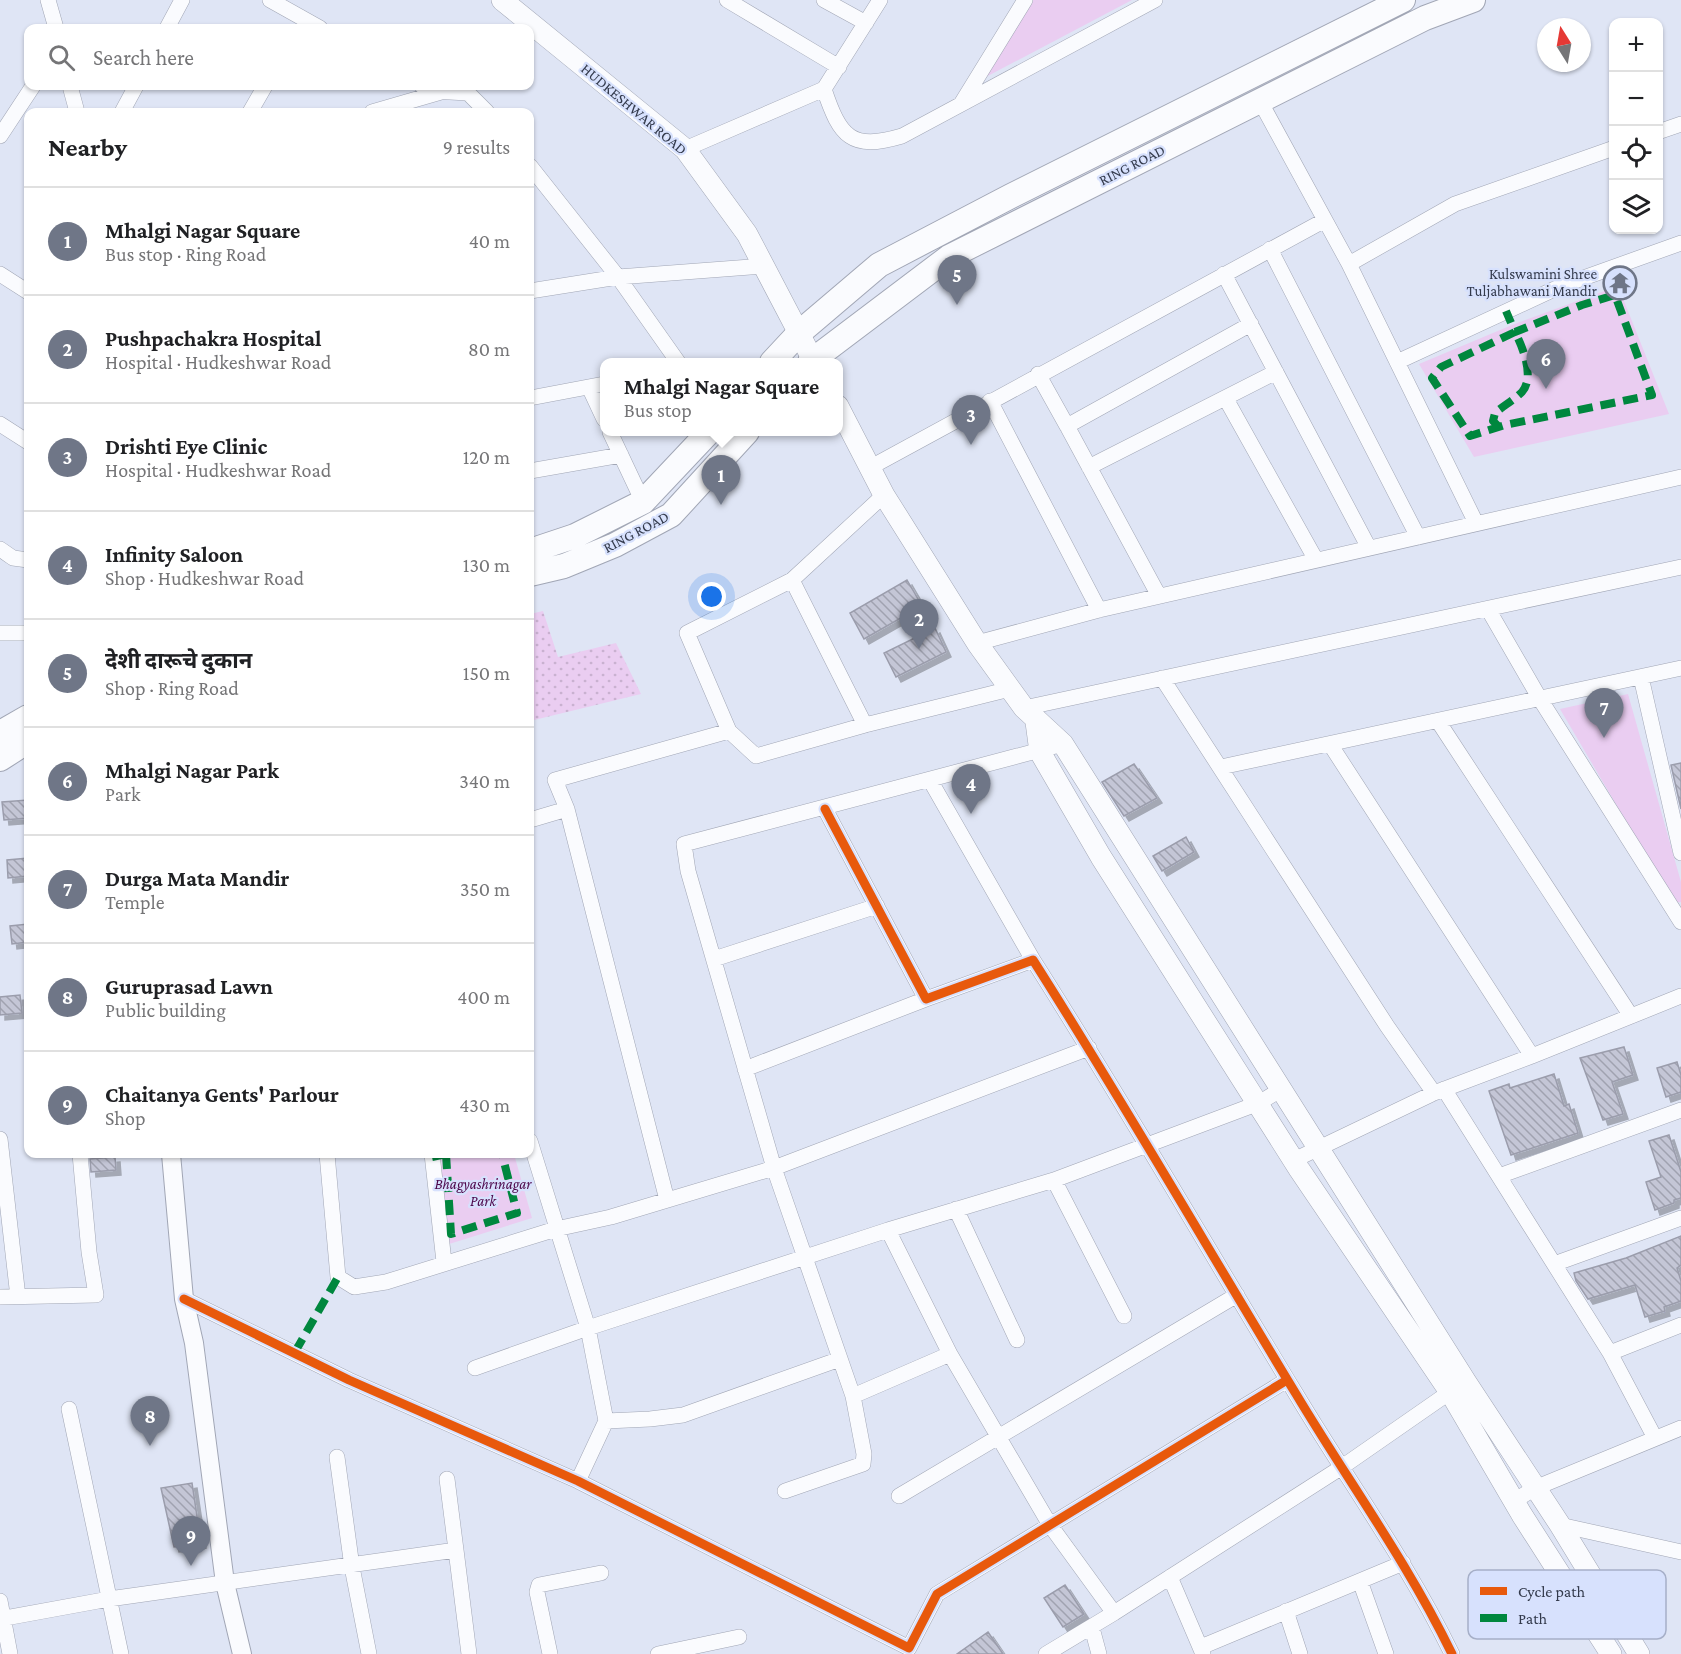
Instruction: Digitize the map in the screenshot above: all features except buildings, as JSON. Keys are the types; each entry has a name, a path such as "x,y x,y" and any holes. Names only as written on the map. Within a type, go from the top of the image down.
{"highway":[{"name":"RING ROAD","path":"776,358 799,333 879,265 1011,196 1403,0"},
{"name":"RING ROAD","path":"817,358 950,257 1425,18 1473,0"},
{"name":"RING ROAD","path":"534,550 575,536 643,502 705,436"},
{"name":"RING ROAD","path":"534,573 564,566 615,545 671,514 743,436"},
{"path":"0,733 24,719"},
{"path":"0,759 24,744"}],"main road":[{"name":"HUDKESHWAR ROAD","path":"502,0 531,24"},
{"name":"HUDKESHWAR ROAD","path":"534,26 685,149 747,234 810,358"},
{"path":"843,415 884,495 977,644 1030,715 1063,744 1316,1147 1588,1570"},
{"path":"1030,715 1040,752 1101,857 1293,1160 1450,1392 1558,1570"},
{"path":"1601,1639 1611,1654"},
{"path":"1630,1639 1639,1654"}],"street":[{"path":"48,0 55,24"},
{"path":"168,24 182,0"},
{"path":"270,0 300,23"},
{"path":"727,0 838,67"},
{"path":"824,0 866,23"},
{"path":"685,149 824,89 880,0"},
{"path":"961,104 1024,0"},
{"path":"824,89 832,114 848,135 860,143 871,144 902,136 1155,0"},
{"path":"0,136 30,90"},
{"path":"71,90 76,108"},
{"path":"124,108 134,90"},
{"path":"252,108 263,90"},
{"path":"430,90 468,93 483,108"},
{"path":"386,108 442,92"},
{"path":"1260,101 1349,264 1476,523"},
{"path":"1663,131 1681,124"},
{"path":"1349,264 1455,204 1609,150"},
{"path":"534,171 618,278 674,358"},
{"path":"534,188 546,186"},
{"path":"871,467 1038,374 1325,220"},
{"path":"1397,362 1561,286 1681,243"},
{"path":"1270,249 1418,537"},
{"path":"534,290 618,278 764,266"},
{"path":"0,274 24,289"},
{"path":"1224,274 1369,548"},
{"path":"1067,426 1251,324"},
{"path":"1089,467 1276,372"},
{"path":"1038,374 1159,596"},
{"path":"534,397 597,386"},
{"path":"1226,399 1316,560"},
{"path":"990,401 1099,610"},
{"path":"0,424 24,439"},
{"path":"612,436 643,502"},
{"path":"534,470 621,455"},
{"path":"977,644 1099,610 1681,477"},
{"path":"884,495 792,580 687,633 729,731 756,756 865,725 1010,689"},
{"path":"1030,715 1162,678 1681,567"},
{"path":"792,580 865,725"},
{"path":"1488,609 1540,699 1681,922"},
{"path":"0,633 24,633"},
{"path":"1221,767 1681,668"},
{"path":"1641,676 1681,853"},
{"path":"1162,678 1387,1026 1439,1091 1499,1176 1610,1353 1654,1438"},
{"path":"1438,721 1631,1016"},
{"path":"667,1200 567,808 555,780 729,731"},
{"path":"785,1491 862,1464 864,1454 853,1396 774,1168 688,871 684,844 1040,752 1063,744"},
{"path":"1330,744 1532,1056"},
{"path":"930,780 1033,960 1089,1048 1287,1380 1426,1600 1452,1654"},
{"path":"534,819 567,808"},
{"path":"825,808 926,999"},
{"path":"714,959 877,906"},
{"path":"745,1069 1033,960"},
{"path":"1293,1160 1316,1147 1439,1091 1681,996"},
{"path":"327,1158 338,1277 354,1287 386,1282 444,1262 556,1229 667,1200 774,1168 1089,1048"},
{"path":"475,1368 588,1328 888,1230 1054,1180 1259,1103 1280,1090"},
{"path":"1499,1176 1681,1110"},
{"path":"0,1139 18,1297"},
{"path":"534,1155 588,1328 606,1421 578,1481"},
{"path":"0,1297 96,1296 89,1252 80,1158"},
{"path":"171,1158 184,1299 194,1343 225,1583 242,1654"},
{"path":"432,1158 444,1262"},
{"path":"1054,1180 1124,1316"},
{"path":"956,1209 1017,1340"},
{"path":"1554,1264 1681,1218"},
{"path":"888,1230 950,1354 1000,1436 1050,1526 1114,1614"},
{"path":"898,1496 1237,1295"},
{"path":"184,1299 349,1380 578,1481 909,1647 937,1594 1287,1380"},
{"path":"1610,1353 1681,1325"},
{"path":"853,1396 950,1354"},
{"path":"606,1421 651,1419 683,1414 840,1359"},
{"path":"1046,1654 1092,1628 1341,1467 1450,1392"},
{"path":"69,1409 121,1654"},
{"path":"1514,1501 1535,1488 1681,1428"},
{"path":"337,1457 352,1567 369,1654"},
{"path":"447,1479 469,1654"},
{"path":"1560,1525 1681,1552"},
{"path":"2,1619 108,1599 352,1567 456,1550"},
{"path":"1170,1577 1202,1650 1286,1611 1403,1563"},
{"path":"550,1654 537,1592 539,1585 601,1573"},
{"path":"1360,1581 1386,1654"},
{"path":"0,1601 10,1654"},
{"path":"1286,1611 1300,1654"},
{"path":"1092,1628 1099,1654"},
{"path":"658,1654 738,1637"}],"green space":[{"path":"1033,0 1132,0 984,78"},
{"path":"1618,286 1669,414 1474,457 1419,364 1512,325"},
{"path":"543,611 558,657 616,643 641,694 534,720 534,613"},
{"path":"1628,694 1681,882 1681,902 1674,903 1560,709"},
{"name":"Bhagyashrinagar Park","path":"441,1158 515,1158 532,1218 446,1245"}],"marked path":[{"path":"1499,427 1493,421 1495,413 1522,392 1528,379 1524,354 1515,332 1441,367 1432,378 1470,436 1505,425 1652,395 1615,295 1582,305 1515,332 1506,311"},
{"path":"446,1158 451,1234 517,1213 503,1158"},
{"path":"295,1352 338,1277"}],"cycle path":[{"path":"825,809 926,999 1033,960 1263,1340 1397,1555 1452,1654"},
{"path":"184,1299 349,1380 578,1481 909,1648 937,1594 1287,1380"}],"place":[{"name":"Kulswamini Shree Tuljabhawani Mandir","path":"1620,283"},
{"name":"देशी दारूचे दुकान","path":"957,305"},
{"name":"Mhalgi Nagar Park","path":"1546,389"},
{"name":"Drishti Eye Clinic","path":"971,445"},
{"name":"Mhalgi Nagar Square","path":"721,505"},
{"name":"Pushpachakra Hospital","path":"919,649"},
{"name":"Durga Mata Mandir","path":"1604,738"},
{"name":"Infinity Saloon","path":"971,814"},
{"name":"Guruprasad Lawn","path":"150,1446"},
{"name":"Chaitanya Gents' Parlour","path":"191,1566"}]}
